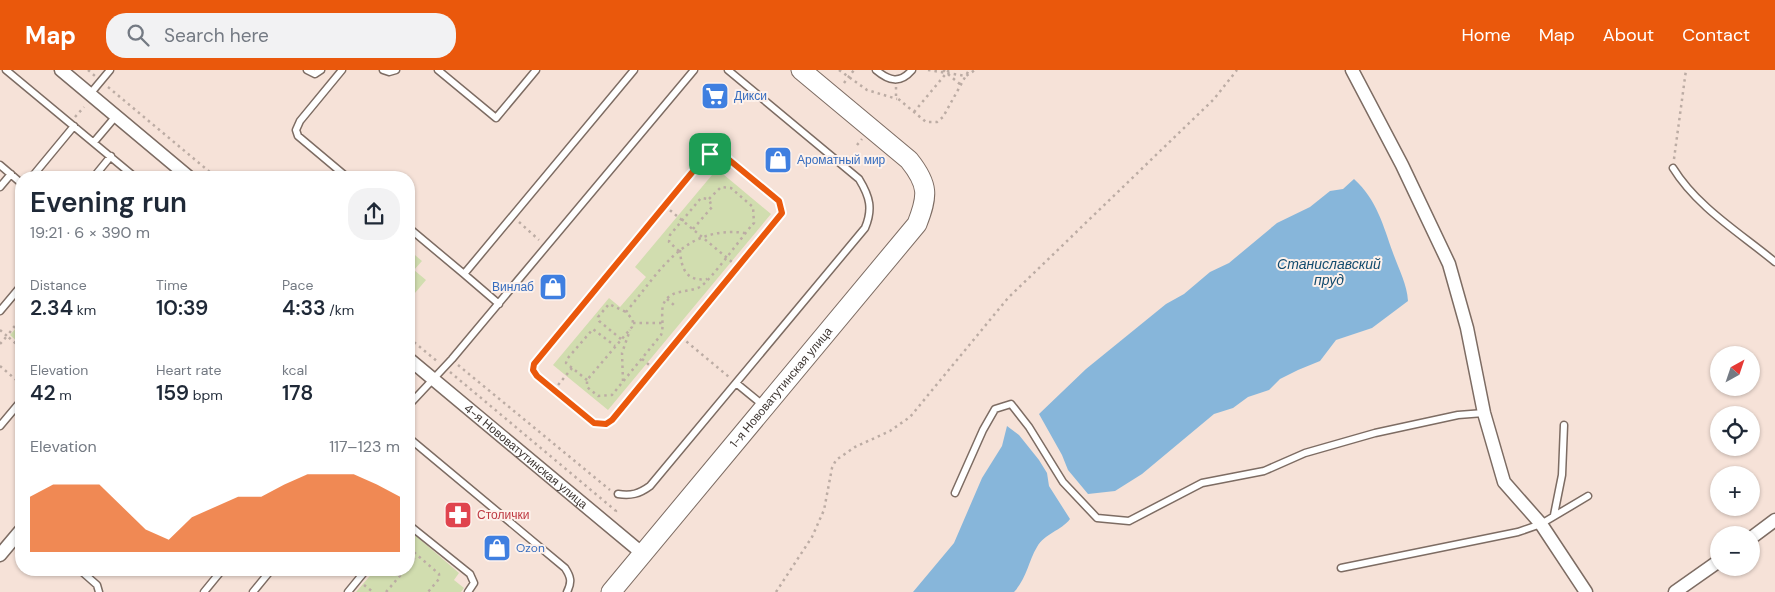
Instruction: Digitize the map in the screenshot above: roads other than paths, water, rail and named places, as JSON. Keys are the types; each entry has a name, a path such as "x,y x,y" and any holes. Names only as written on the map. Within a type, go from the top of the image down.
{"street":[{"path":"61,70 182,171"},
{"name":"1-я Нововатутинская улица","path":"611,592 917,224 926,202 925,190 920,174 909,160 800,70"},
{"path":"1352,70 1402,165 1449,264 1467,328 1484,413 1504,482 1541,524 1586,592"},
{"name":"4-я Нововатутинская улица","path":"415,364 643,554"},
{"path":"1760,531 1775,520"},
{"path":"0,555 15,537"},
{"path":"1675,592 1710,567"}],"lane":[{"path":"6,70 128,171"},
{"path":"90,94 110,70"},
{"path":"307,70 315,74 321,70"},
{"path":"340,171 298,136 296,130 300,121 342,70"},
{"path":"383,70 389,72 396,70"},
{"path":"438,70 496,118 536,70"},
{"path":"464,274 634,70"},
{"path":"415,398 452,360 694,70"},
{"path":"618,494 629,496 642,492 650,486 866,228 870,207 869,198 859,179 728,70"},
{"path":"876,70 886,78 896,80 907,76 912,70"},
{"path":"94,142 116,116"},
{"path":"36,171 72,124"},
{"path":"99,171 111,156"},
{"path":"0,165 15,178"},
{"path":"1674,168 1683,184 1700,201 1775,262"},
{"path":"0,187 11,174"},
{"path":"415,233 499,304"},
{"path":"0,311 15,293"},
{"path":"736,383 765,407"},
{"path":"955,493 983,430 995,409 1011,404 1029,427 1063,482 1097,518 1129,521 1202,483 1264,471 1305,453 1375,433 1458,415 1484,413"},
{"path":"0,426 15,408"},
{"path":"1554,515 1562,475 1564,425"},
{"path":"415,443 565,568 570,576 571,585 567,592"},
{"path":"1341,568 1518,532 1541,524 1588,496"},
{"path":"415,530 470,574 474,583 468,592"},
{"path":"87,576 97,585 99,592"},
{"path":"204,592 217,576"},
{"path":"253,592 266,576"},
{"path":"348,592 361,576"}],"water":[{"name":"Станиславский пруд","path":"1354,179 1368,195 1378,213 1404,283 1408,301 1372,328 1336,340 1320,361 1280,379 1269,390 1248,397 1233,408 1214,414 1142,474 1115,491 1088,494 1068,470 1062,455 1039,414 1086,369 1166,304 1184,294 1210,272 1229,263 1277,223 1310,207 1330,191 1343,189"},
{"path":"1007,426 1019,435 1039,460 1047,473 1049,486 1070,519 1040,542 1025,576 1014,592 913,592 954,543 982,478 1002,446"}],"place":[{"name":"Дикси","path":"715,96"},
{"name":"Ароматный мир","path":"778,160"},
{"name":"Винлаб","path":"553,287"},
{"name":"Столички","path":"458,515"},
{"name":"Ozon","path":"497,548"}]}
